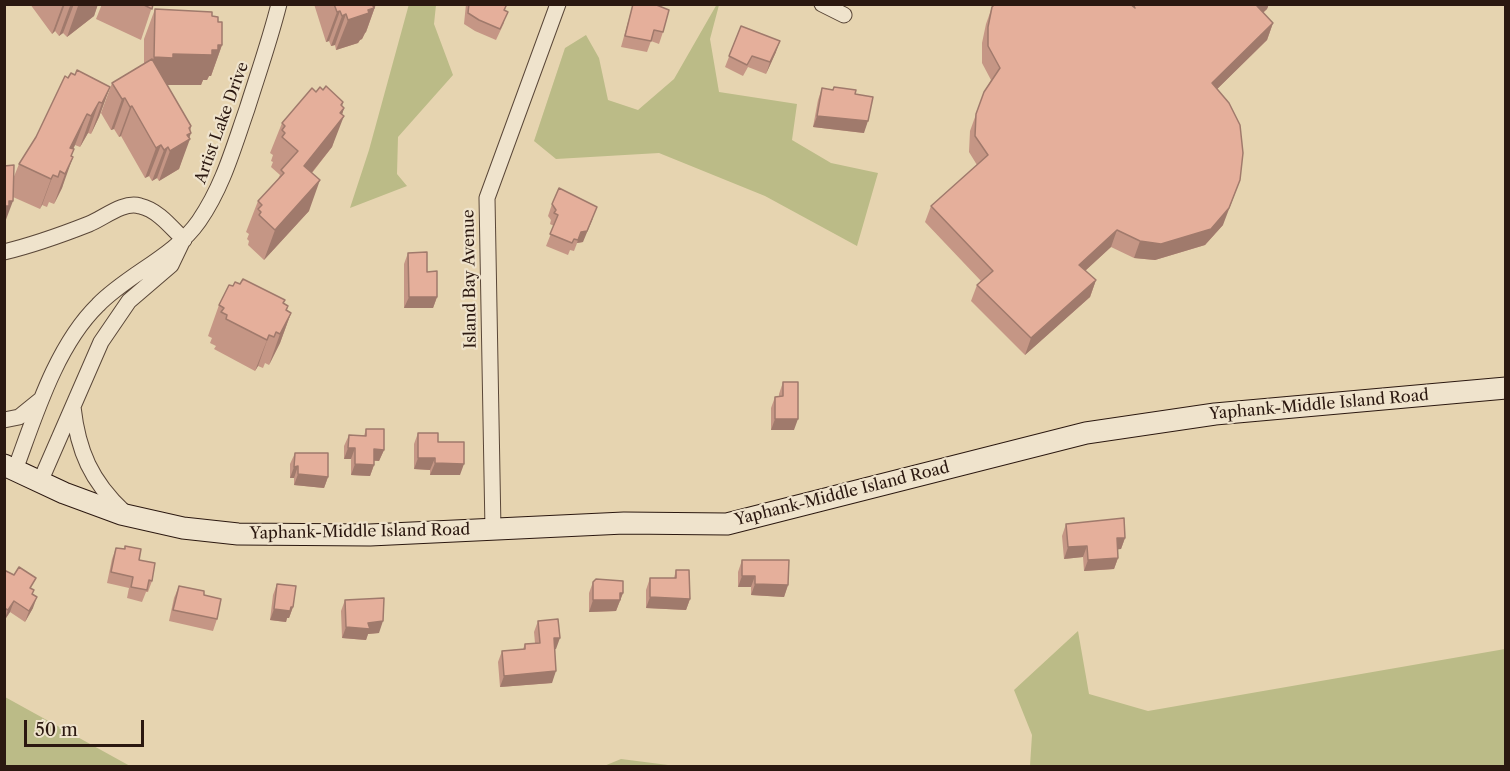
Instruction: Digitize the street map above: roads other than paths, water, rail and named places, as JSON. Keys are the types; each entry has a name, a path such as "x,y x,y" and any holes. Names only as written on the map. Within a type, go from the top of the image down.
{"main road":[{"name":"Yaphank-Middle Island Road","path":"10,467 40,482 129,516 183,528 238,534 370,535 624,523 727,524 1086,433 1215,414 1506,387"}],"street":[{"name":"Artist Lake Drive","path":"10,467 71,337 97,305 183,240 219,189 263,66 279,4"},
{"name":"Island Bay Avenue","path":"493,530 488,198 558,4"},
{"path":"822,4 844,15"},
{"path":"4,252 27,247 92,223 114,211 137,204 153,210 183,240 171,265 129,301 101,342 40,482"},
{"path":"4,420 18,417 43,398"},
{"path":"73,407 81,454 110,498 129,516"}]}
